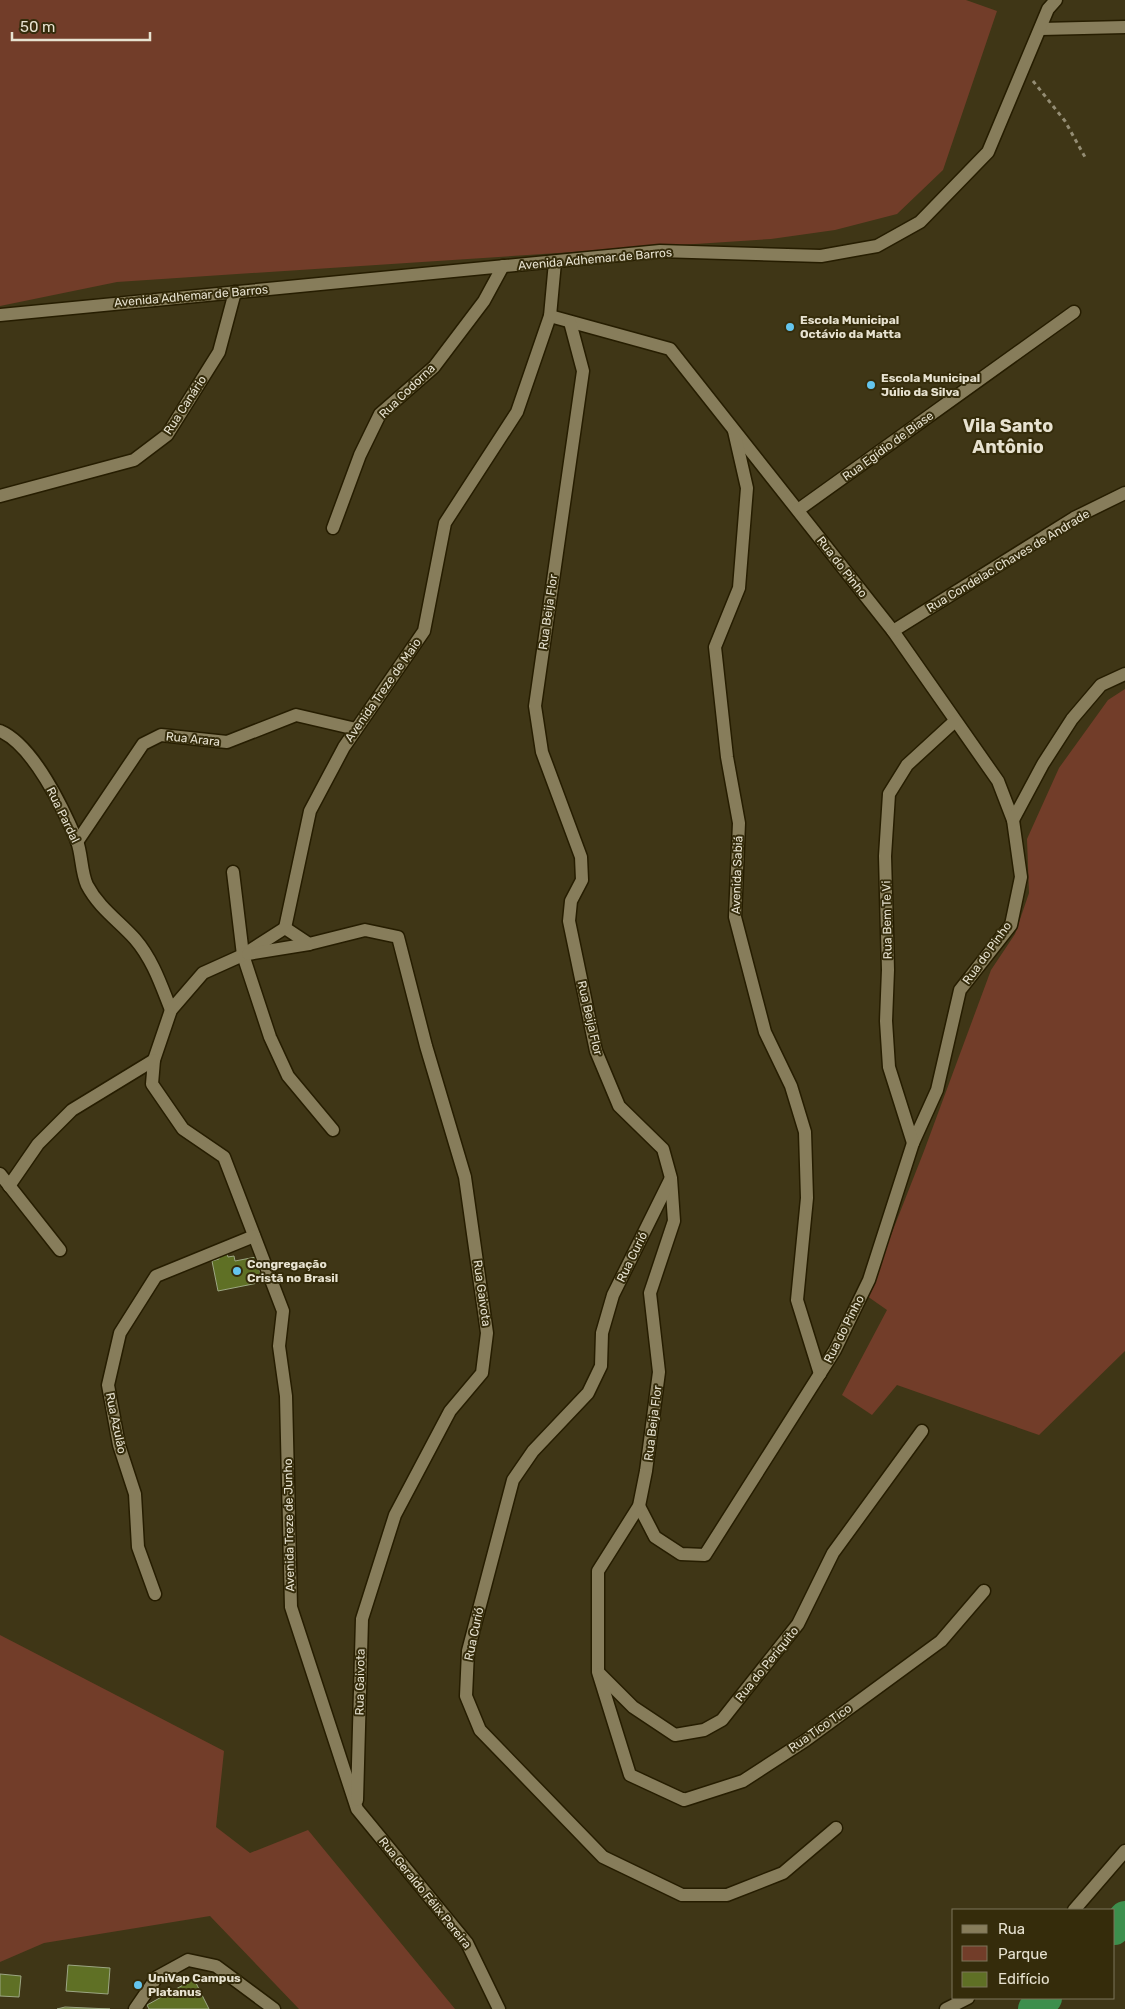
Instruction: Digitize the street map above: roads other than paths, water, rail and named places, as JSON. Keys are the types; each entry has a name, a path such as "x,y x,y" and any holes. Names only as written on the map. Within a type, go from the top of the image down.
{"street":[{"name":"Avenida Adhemar de Barros","path":"0,315 660,252 821,256 877,246 920,222 988,152 1048,9 1056,0"},
{"path":"1041,29 1125,27"},
{"name":"Avenida Treze de Maio","path":"285,928 310,811 344,747 424,631 445,523 517,412 550,316 555,262"},
{"name":"Rua Codorna","path":"333,528 360,455 380,414 434,367 484,301 503,266"},
{"name":"Rua Canário","path":"0,496 134,460 167,435 219,352 235,292"},
{"name":"Rua Egídio de Biase","path":"798,510 1074,312"},
{"name":"Rua do Pinho","path":"550,316 670,349 893,631 998,781 1013,820 1021,877 1011,925 960,990 937,1090 913,1142 869,1280 835,1350 705,1556 681,1554 655,1537 639,1506"},
{"name":"Rua Beija Flor","path":"570,322 583,371 535,706 542,752 581,857 582,880 571,901 569,921 596,1052 619,1106 663,1148 672,1178 674,1221 650,1293 659,1372 646,1471 639,1506 598,1571 598,1672 630,1775"},
{"name":"Avenida Sabiá","path":"734,429 747,488 739,588 715,647 727,757 739,822 735,917 765,1032 791,1086 805,1132 807,1198 797,1300 820,1374"},
{"name":"Rua Condelac Chaves de Andrade","path":"893,631 1074,518 1125,493"},
{"path":"1013,820 1043,764 1072,719 1101,686 1125,674"},
{"name":"Rua Arara","path":"77,842 143,744 161,735 227,742 296,715 356,729"},
{"name":"Rua Bem Te Vi","path":"913,1142 889,1067 886,1021 888,970 885,856 889,794 907,765 956,721"},
{"name":"Rua Pardal","path":"0,731 13,736 38,764 77,842 87,884 109,916 135,939 153,964 172,1010"},
{"path":"233,872 243,955 270,1037 288,1076 333,1130"},
{"path":"172,1010 203,973 243,955 285,928 309,944"},
{"name":"Rua Gaivota","path":"309,944 365,930 398,937 426,1046 465,1177 488,1333 482,1373 450,1410 395,1515 362,1619 357,1809"},
{"path":"243,955 309,944"},
{"name":"Avenida Treze de Junho","path":"172,1010 154,1060 152,1084 183,1130 224,1157 284,1311 279,1346 286,1396 291,1607 357,1809"},
{"path":"9,1186 38,1144 72,1110 154,1060"},
{"path":"0,1174 60,1250"},
{"name":"Rua Curió","path":"672,1178 613,1295 602,1333 601,1366 588,1393 533,1451 513,1480 468,1652 466,1696 480,1730 603,1856 682,1895 726,1895 783,1873 836,1828"},
{"name":"Rua Azulão","path":"156,1594 138,1547 135,1494 119,1444 108,1385 120,1333 156,1276 254,1236"},
{"name":"Rua do Periquito","path":"598,1672 633,1707 675,1734 704,1730 722,1720 798,1624 833,1553 922,1431"},
{"name":"Rua Tico Tico","path":"630,1775 684,1800 743,1781 806,1740 940,1641 984,1591"},
{"name":"Rua Geraldo Félix Pereira","path":"357,1809 467,1943 499,2009"},
{"path":"1075,1909 1125,1851"},
{"path":"135,2009 157,1976 188,1960 216,1966 274,2009"},
{"path":"946,2009 966,1999"}],"waterway":[{"path":"1115,1928 1125,1917"},
{"path":"1034,2009 1045,1999"}],"place":[{"name":"Escola Municipal Octávio da Matta","path":"790,327"},
{"name":"Escola Municipal Júlio da Silva","path":"871,385"},
{"name":"Congregação Cristã no Brasil","path":"237,1271"},
{"name":"UniVap Campus Platanus","path":"138,1985"}],"district":[{"name":"Vila Santo Antônio","path":"1008,436"}]}
